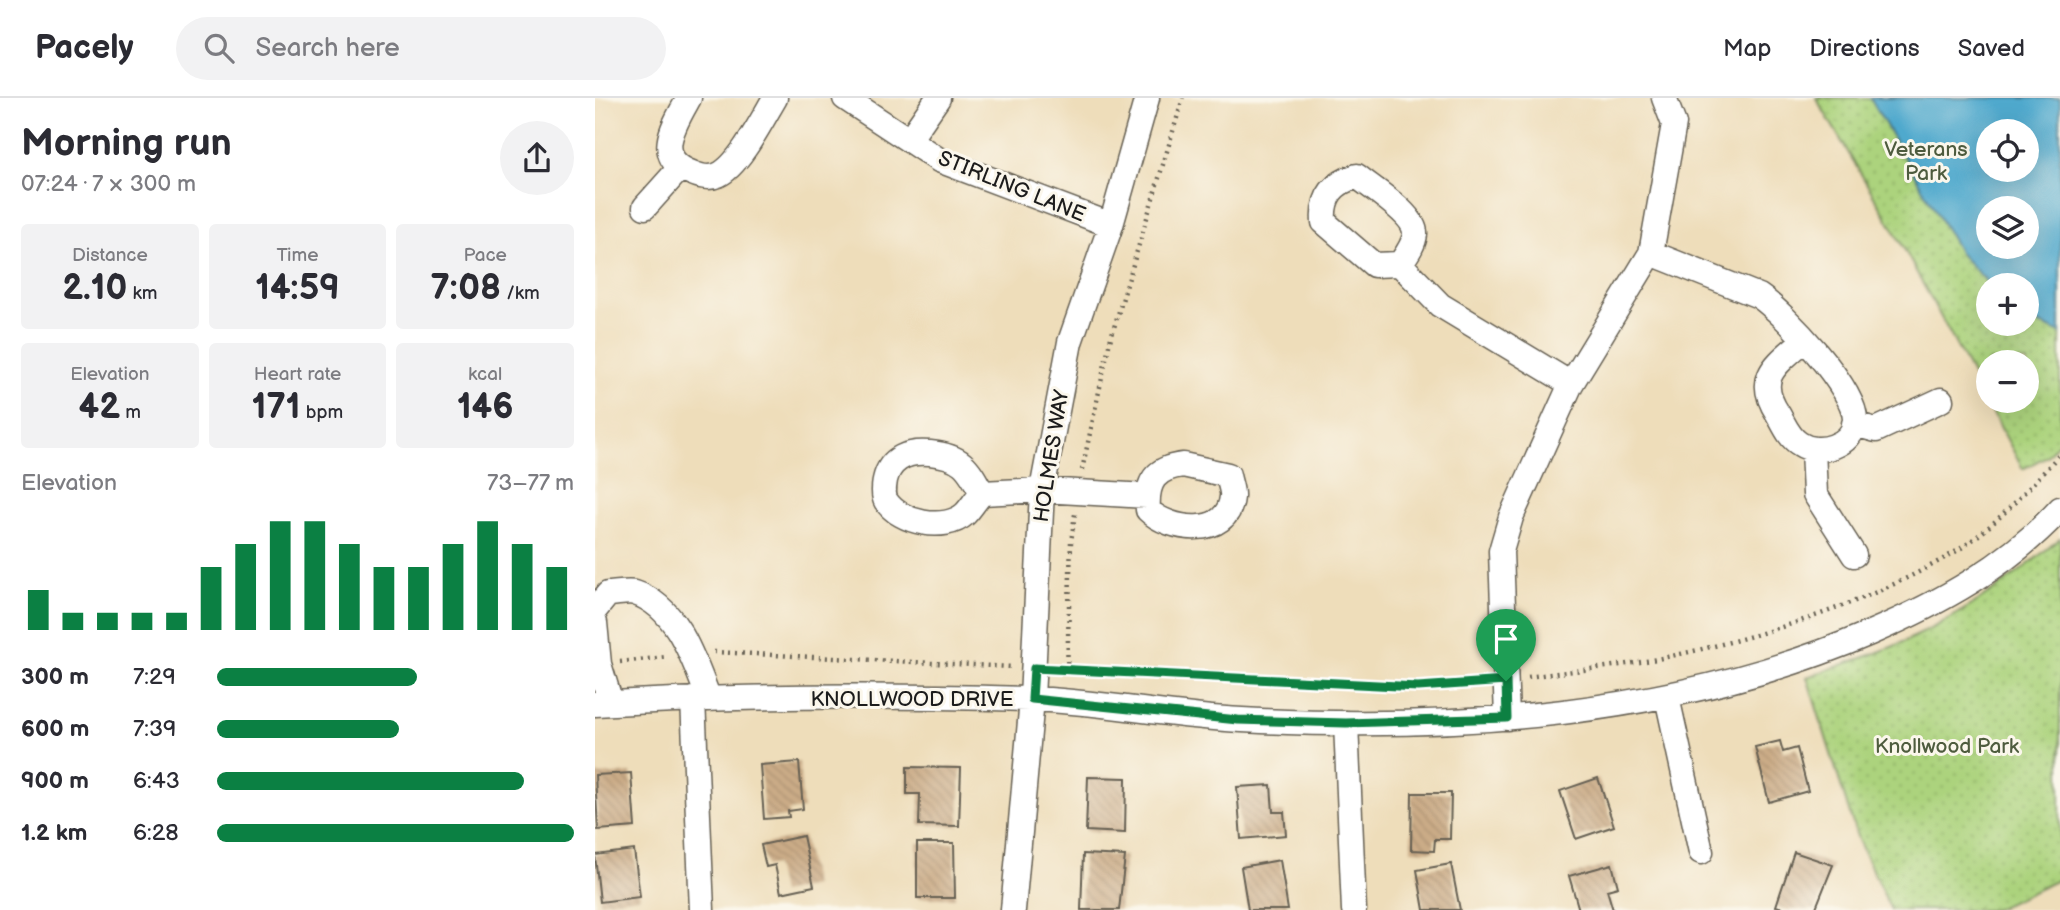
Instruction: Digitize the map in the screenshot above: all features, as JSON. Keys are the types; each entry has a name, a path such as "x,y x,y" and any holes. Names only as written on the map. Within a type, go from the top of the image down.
{"street":[{"path":"689,98 669,135 671,156 680,169 704,178 719,175 732,164 775,98"},
{"path":"909,140 938,98"},
{"name":"HOLMES WAY","path":"1013,910 1032,699 1042,490 1070,342 1111,225 1147,98"},
{"path":"1507,718 1501,551 1511,517 1571,384 1651,253 1674,124 1664,98"},
{"name":"STIRLING LANE","path":"848,99 939,160 1111,225"},
{"path":"645,207 680,169"},
{"path":"1651,253 1759,296 1773,305 1803,341 1829,366 1852,406 1854,424 1837,445 1813,449 1793,440 1767,398 1766,389 1776,364 1803,341"},
{"path":"1400,264 1440,305 1571,384"},
{"path":"1854,424 1876,430 1941,400"},
{"path":"1813,449 1815,494 1854,555"},
{"path":"982,493 1042,490 1147,496"},
{"name":"KNOLLWOOD DRIVE","path":"603,703 701,699 1032,699 1238,720 1346,723 1507,718 1667,697 1747,678 1840,646 1917,613 1968,586 2060,509"},
{"path":"595,610 608,594 634,592 652,603 675,625 692,654 701,699 702,910"},
{"path":"595,623 603,703"},
{"path":"1667,697 1701,852"},
{"path":"1346,723 1354,910"}],"path":[{"path":"1067,670 1071,542 1079,492 1110,341 1133,273 1182,98"},
{"path":"599,664 714,652 1418,687 1506,681 1675,656 1756,635 1857,599 1956,551 2000,517 2060,454"}],"green space":[{"name":"Veterans Park","path":"1816,98 2060,98 2060,441 2047,456 2023,469 1993,413 2039,413 2039,350 1976,350 1976,382 1890,223"},
{"name":"Knollwood Park","path":"2060,538 2060,879 1994,910 1891,910 1858,840 1807,677 1892,647 1946,621 2005,583"}],"water":[{"path":"1870,98 2060,98 2060,333 2039,323 2039,273 1978,273 1961,255"}],"building":[{"path":"1780,741 1783,752 1797,748 1808,791 1769,802 1755,747"},
{"path":"799,762 803,809 788,811 789,817 764,819 760,765"},
{"path":"907,767 961,768 959,826 919,825 920,794 907,794"},
{"path":"631,773 635,827 598,830 595,775"},
{"path":"1088,777 1126,778 1125,833 1086,831"},
{"path":"1598,778 1614,826 1576,839 1560,791"},
{"path":"1271,785 1273,812 1284,812 1286,835 1241,839 1237,787"},
{"path":"1412,793 1451,793 1450,839 1435,839 1434,851 1411,850"},
{"path":"803,836 814,886 781,893 775,865 766,867 761,845"},
{"path":"917,843 954,843 955,898 917,898"},
{"path":"634,850 640,897 600,902 595,855"},
{"path":"1794,852 1833,865 1815,910 1789,910 1776,906"},
{"path":"1083,854 1125,856 1119,910 1081,910"},
{"path":"1280,860 1288,910 1248,910 1241,867"},
{"path":"1451,864 1460,910 1424,910 1417,870"},
{"path":"1612,864 1618,887 1607,890 1613,910 1579,910 1569,876"}],"route":[{"path":"1034,668 1418,687 1506,681 1507,718 1346,723 1238,720 1032,699 1034,668"}]}
